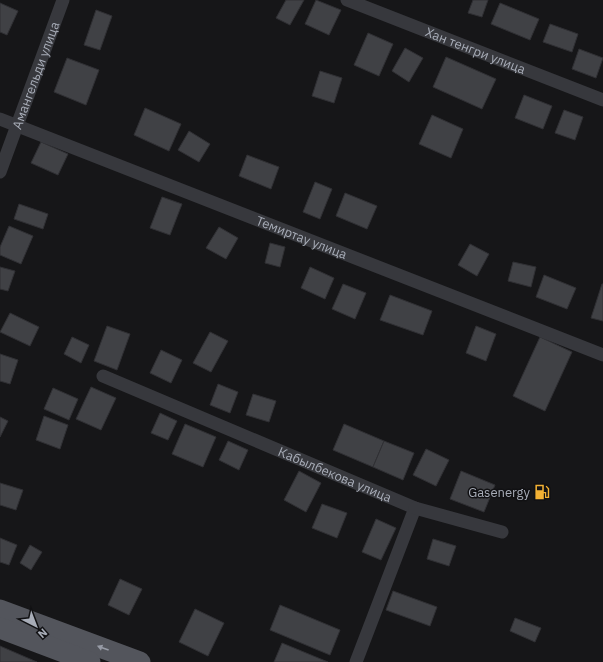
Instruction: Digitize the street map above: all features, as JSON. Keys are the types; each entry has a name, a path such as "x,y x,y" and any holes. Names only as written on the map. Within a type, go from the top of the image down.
{"main road":[{"path":"0,610 140,662"},
{"path":"0,628 90,662"}],"street":[{"name":"Амангельди улица","path":"0,172 63,0"},
{"name":"Хан тенгри улица","path":"347,0 603,100"},
{"name":"Темиртау улица","path":"0,119 603,355"},
{"name":"Кабылбекова улица","path":"103,376 415,508 502,532"},
{"path":"356,662 415,508"}],"building":[{"path":"286,0 304,0 290,25 276,18"},
{"path":"316,0 341,10 329,35 305,24"},
{"path":"473,0 488,0 482,17 468,13"},
{"path":"0,3 18,11 7,35 0,32"},
{"path":"500,3 539,19 530,40 491,24"},
{"path":"96,10 112,16 100,50 84,45"},
{"path":"550,24 578,34 572,52 543,42"},
{"path":"368,33 393,44 379,76 354,65"},
{"path":"405,48 423,58 409,82 392,71"},
{"path":"579,49 603,58 596,78 572,69"},
{"path":"446,57 496,79 482,109 433,87"},
{"path":"67,58 99,70 86,105 54,92"},
{"path":"320,71 342,78 334,103 312,96"},
{"path":"524,95 552,106 543,129 515,118"},
{"path":"145,108 181,124 169,151 134,135"},
{"path":"564,110 583,117 575,140 555,133"},
{"path":"432,115 463,129 451,158 419,144"},
{"path":"189,131 210,144 199,162 178,150"},
{"path":"41,142 68,154 58,175 31,163"},
{"path":"247,155 279,167 271,189 239,176"},
{"path":"315,182 332,189 320,219 303,212"},
{"path":"345,193 377,206 367,229 336,216"},
{"path":"162,197 182,204 170,235 150,228"},
{"path":"19,204 48,214 43,229 14,219"},
{"path":"9,226 33,236 21,264 0,255 0,247"},
{"path":"219,227 238,238 226,259 206,248"},
{"path":"270,243 285,247 280,267 265,263"},
{"path":"470,244 489,254 477,276 458,265"},
{"path":"513,262 536,267 531,287 508,281"},
{"path":"0,267 15,271 8,291 0,289"},
{"path":"310,267 334,278 325,299 301,288"},
{"path":"544,275 576,288 567,309 536,297"},
{"path":"343,284 366,293 355,319 332,309"},
{"path":"603,284 603,321 591,318"},
{"path":"390,295 432,311 423,335 380,320"},
{"path":"10,313 39,327 30,346 0,332"},
{"path":"107,326 130,334 117,370 94,361"},
{"path":"476,326 496,334 486,361 466,353"},
{"path":"210,332 228,341 211,372 193,363"},
{"path":"72,337 89,345 81,363 64,354"},
{"path":"540,337 572,352 545,411 513,396"},
{"path":"161,350 182,360 171,383 150,373"},
{"path":"0,354 18,360 10,384 0,381"},
{"path":"218,384 238,392 230,413 210,405"},
{"path":"91,387 116,398 101,430 76,419"},
{"path":"53,388 78,399 69,420 44,409"},
{"path":"253,394 276,401 269,422 246,415"},
{"path":"160,413 177,421 168,440 151,433"},
{"path":"44,416 68,425 60,449 36,440"},
{"path":"0,417 8,421 0,437"},
{"path":"185,424 216,437 203,467 172,454"},
{"path":"344,424 384,441 373,467 333,450"},
{"path":"228,441 248,450 239,470 219,460"},
{"path":"384,441 414,453 403,480 373,467"},
{"path":"426,449 449,460 436,486 413,475"},
{"path":"299,471 321,483 306,512 284,500"},
{"path":"461,471 495,485 484,512 450,499"},
{"path":"0,483 23,490 16,510 0,505"},
{"path":"322,504 347,513 337,538 312,528"},
{"path":"376,519 396,528 381,560 362,552"},
{"path":"0,538 17,545 9,565 0,562"},
{"path":"433,539 456,546 449,566 427,559"},
{"path":"30,545 42,552 31,570 20,563"},
{"path":"120,579 142,589 129,615 108,605"},
{"path":"393,591 437,607 430,626 386,610"},
{"path":"280,605 340,630 330,655 270,630"},
{"path":"195,609 224,623 208,656 179,642"},
{"path":"515,618 541,628 535,642 510,631"},
{"path":"282,643 328,662 274,662"},
{"path":"0,646 37,662 0,662"}],"place":[{"name":"Gasenergy","path":"542,492"}]}
